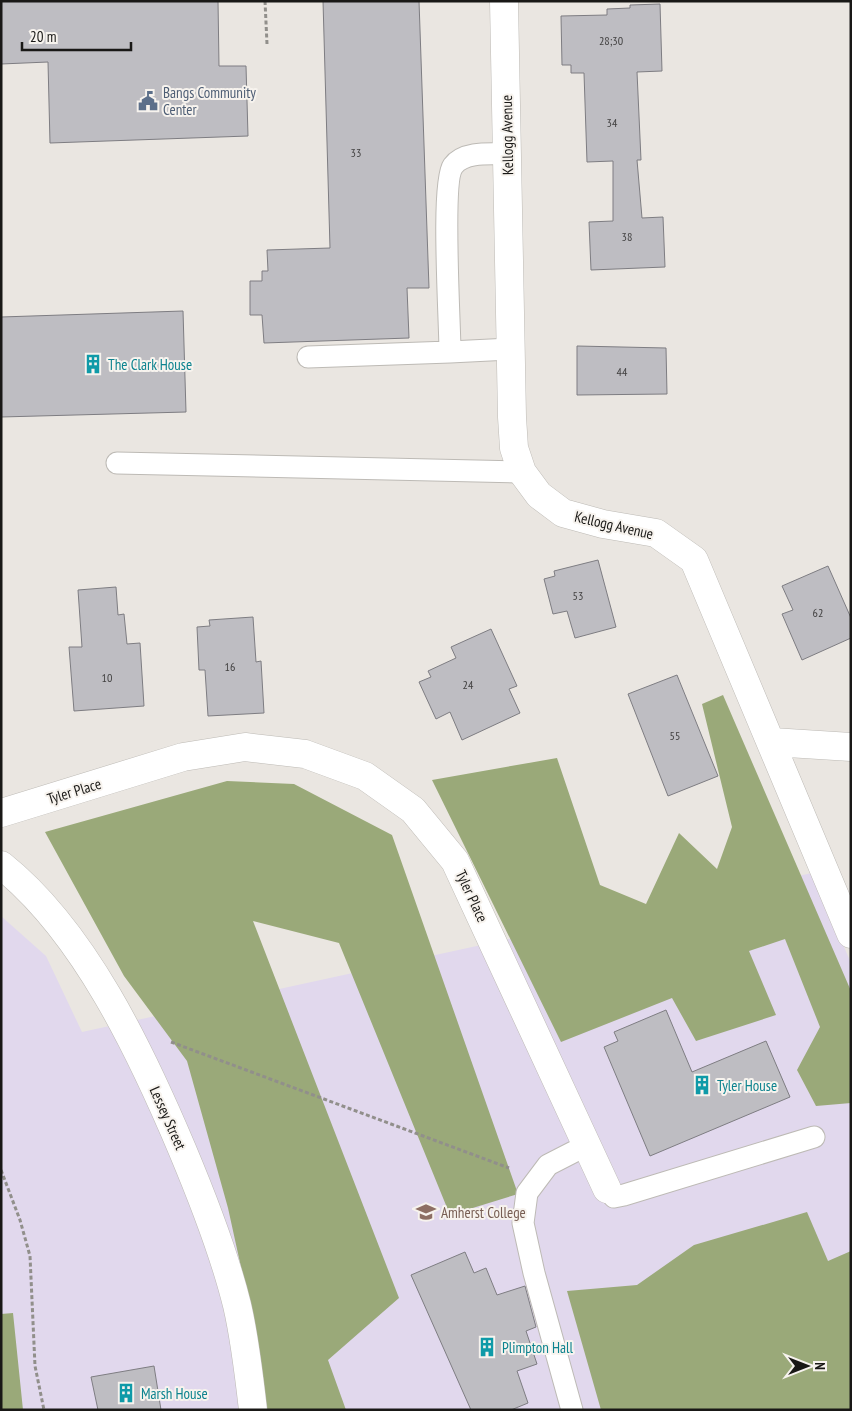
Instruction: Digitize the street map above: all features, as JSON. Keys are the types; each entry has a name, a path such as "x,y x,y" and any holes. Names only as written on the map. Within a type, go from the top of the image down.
{"street":[{"name":"Kellogg Avenue","path":"504,1 514,448 522,472 539,495 563,513 603,524 656,533 694,560 851,934"},
{"path":"772,742 851,747"},
{"name":"Tyler Place","path":"1,814 183,757 245,747 305,754 364,776 413,810 455,860 607,1189"},
{"name":"Lessey Street","path":"1,865 23,882 66,934 119,1014 162,1102 205,1205 237,1305 253,1410"}],"lane":[{"path":"450,352 448,179 453,166 464,157 507,154"},
{"path":"308,357 511,349"},
{"path":"117,463 522,472"},
{"name":"Tyler Place","path":"607,1189 614,1197 624,1195 814,1137"},
{"path":"572,1410 534,1273 523,1223 527,1193 548,1165 587,1145"}],"path":[{"path":"265,1 267,44"},
{"path":"133,1042 154,1036 538,1179"},
{"path":"1,1170 20,1220 30,1256 35,1366 44,1410"}],"shaded area":[{"name":"Amherst College","path":"812,873 851,963 851,1392 820,1410 1,1410 1,916 46,956 82,1032"}],"green space":[{"path":"723,695 851,991 851,1103 816,1106 797,1070 820,1027 785,939 749,951 776,1015 696,1041 672,998 561,1042 432,780 557,758 600,885 646,904 679,833 717,869 732,827 702,704"},
{"path":"227,781 294,784 392,835 518,1194 450,1215 339,943 253,921 399,1298 328,1360 346,1410 265,1410 255,1331 228,1208 187,1061 124,976 45,832"},
{"path":"807,1212 828,1261 851,1251 851,1410 601,1410 567,1291 637,1285 694,1245"},
{"path":"13,1313 23,1410 1,1410 1,1314"}],"building":[{"name":"Bangs Community Center","path":"1,1 218,1 219,66 246,66 248,136 50,143 48,62 1,64"},
{"path":"323,1 419,1 429,288 407,288 409,338 264,343 262,315 250,315 250,281 262,281 262,271 268,271 267,250 330,248"},
{"path":"660,4 662,71 637,72 641,160 637,160 642,218 663,217 665,267 591,270 589,222 613,221 613,161 587,162 584,73 571,73 571,65 562,65 561,16 607,15 607,9 630,8 630,5"},
{"name":"The Clark House","path":"183,311 186,412 1,417 1,317"},
{"path":"577,346 666,348 667,394 577,395"},
{"path":"598,560 616,627 575,638 567,611 553,614 544,579 555,576 554,571"},
{"path":"828,566 851,618 851,638 802,660 782,614 793,610 782,586"},
{"path":"116,587 118,615 124,614 127,644 140,643 144,706 74,711 69,647 82,647 78,590"},
{"path":"253,617 256,662 261,661 264,713 208,716 205,670 199,670 197,627 210,626 209,620"},
{"path":"491,629 517,686 509,689 520,713 462,740 450,712 436,719 419,682 431,677 428,671 456,658 451,647"},
{"path":"677,675 718,776 668,796 628,694"},
{"name":"Tyler House","path":"666,1010 692,1072 766,1041 790,1097 650,1156 604,1047 618,1041 614,1032"},
{"name":"Plimpton Hall","path":"465,1252 474,1273 486,1268 497,1295 525,1286 536,1327 526,1331 537,1364 517,1371 528,1403 511,1410 471,1410 411,1275"},
{"name":"Marsh House","path":"154,1366 161,1410 98,1410 91,1377"}],"place":[{"name":"Bangs Community Center","path":"148,101"},
{"name":"The Clark House","path":"93,364"},
{"name":"Tyler House","path":"702,1085"},
{"name":"Amherst College","path":"426,1212"},
{"name":"Plimpton Hall","path":"487,1347"},
{"name":"Marsh House","path":"126,1393"}]}
